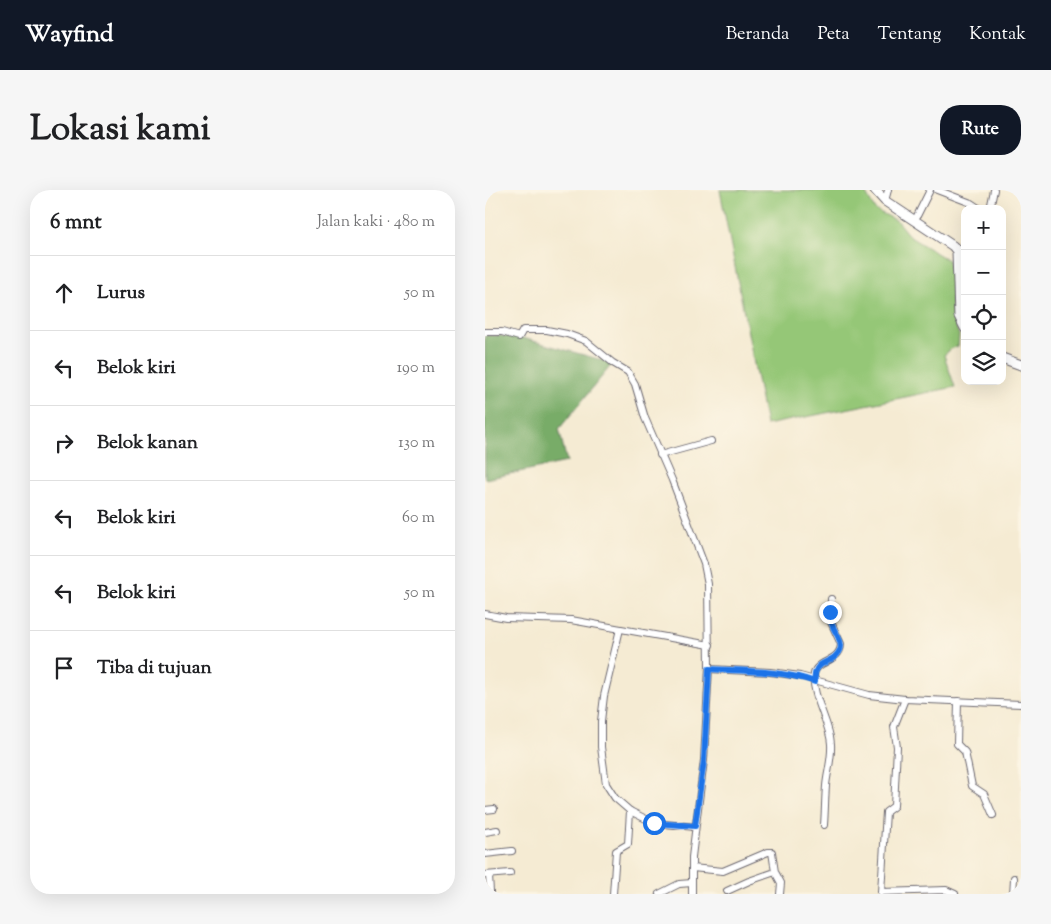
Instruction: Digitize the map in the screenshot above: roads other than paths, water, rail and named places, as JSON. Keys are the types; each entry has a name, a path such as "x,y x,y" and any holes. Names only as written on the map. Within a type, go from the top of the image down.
{"street":[{"path":"875,190 885,201 960,248 959,316 961,320"},
{"path":"885,201 889,190"},
{"path":"915,220 930,190"},
{"path":"937,190 975,205"},
{"path":"991,205 994,190"},
{"path":"485,332 502,332 519,337 523,330 547,330 567,334 586,341 613,363 628,372 635,384 645,418 660,456 676,488 704,564 708,584 710,645 704,760 695,826 692,894"},
{"path":"1006,359 1021,365"},
{"path":"660,456 711,441"},
{"path":"824,825 831,744 814,674 816,668 834,656 841,648 831,620 831,599"},
{"path":"485,614 506,618 571,620 710,645"},
{"path":"620,629 604,696 601,721 601,747 606,784 615,798 630,811 654,823 695,826"},
{"path":"709,669 770,672 800,676 815,682 869,695 905,699 1021,704"},
{"path":"905,699 894,727 897,747 893,806 886,812 881,892 946,890 955,894"},
{"path":"958,701 957,744 965,752 972,786 984,794 993,815"},
{"path":"485,810 494,809"},
{"path":"613,894 616,851 628,844 630,811"},
{"path":"485,832 497,830"},
{"path":"485,854 512,851"},
{"path":"692,868 723,871 770,852 774,855 775,872 781,882 780,894"},
{"path":"727,891 775,872"},
{"path":"489,892 487,875 510,873"},
{"path":"1013,894 1014,878"},
{"path":"659,894 679,884 691,883"}]}
